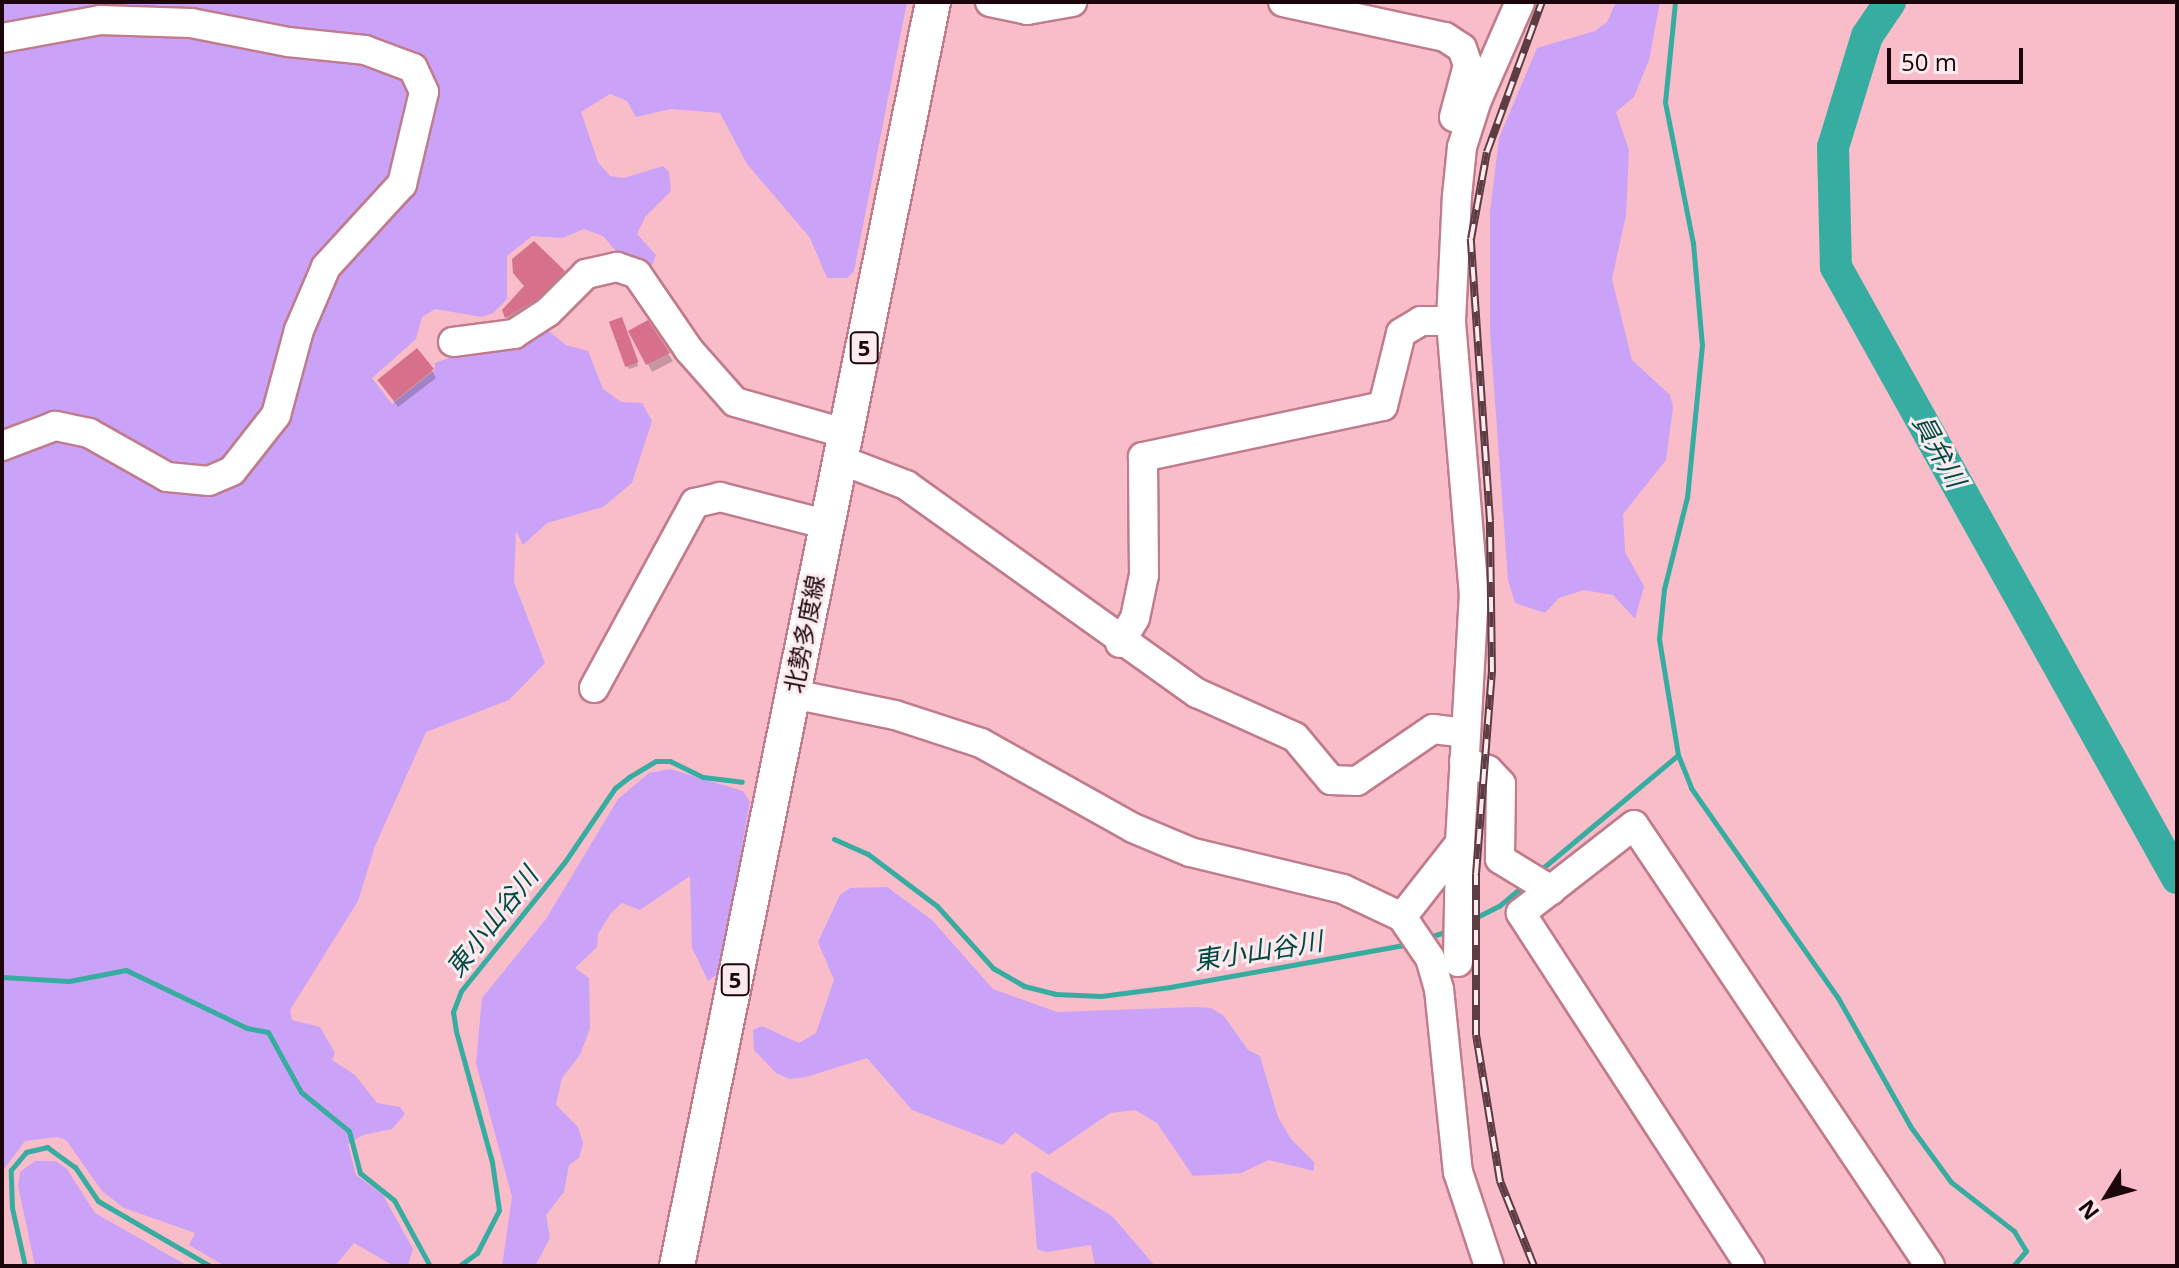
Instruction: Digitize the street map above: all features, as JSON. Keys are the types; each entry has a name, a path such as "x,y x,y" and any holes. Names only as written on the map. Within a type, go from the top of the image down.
{"main road":[{"name":"北勢多度線","path":"677,1266 933,2"}],"street":[{"path":"990,2 1027,10 1072,2"},
{"path":"1283,2 1445,37 1462,48 1468,65 1450,130 1453,143 1462,147"},
{"path":"1489,1266 1458,1172 1439,989 1451,945 1474,596 1459,370 1451,321 1462,147 1520,2"},
{"path":"2,38 123,18 191,23 288,42 365,50 402,61 422,79 424,92 402,184 326,267 299,330 276,415 232,471 209,481 167,477 89,433 55,426 2,446"},
{"path":"453,342 514,334 548,312 586,274 617,267 637,274 689,350 735,402 844,447 906,485 1120,643 1197,693 1295,737 1331,780 1357,781 1433,729 1464,747 1501,784 1500,859 1506,867 1541,882"},
{"path":"1120,643 1135,618 1144,575 1143,457 1383,406 1401,333 1421,321 1451,321"},
{"path":"594,688 695,503 720,497 825,524"},
{"path":"793,694 895,715 981,743 1147,834 1190,852 1343,889 1451,945"},
{"path":"1750,1266 1521,913 1541,882 1634,825 1930,1266"},
{"path":"1407,924 1460,843"}],"shaded area":[{"path":"2,2 907,2 854,271 847,278 827,278 810,238 747,164 720,113 671,109 636,117 627,101 610,94 581,112 598,162 610,176 624,178 663,166 669,172 671,191 645,217 637,234 656,255 653,264 645,268 622,258 603,236 584,229 563,238 532,236 507,256 507,299 493,313 482,317 435,309 422,317 416,339 372,378 392,404 435,370 435,363 540,324 566,345 588,351 603,389 621,402 642,403 652,421 632,483 603,507 547,523 523,545 516,531 514,582 545,663 509,700 426,732 375,846 358,901 290,1010 292,1020 320,1027 335,1053 332,1060 355,1075 377,1103 400,1107 405,1114 392,1129 363,1135 348,1144 356,1175 383,1195 413,1249 408,1265 394,1266 354,1243 335,1266 225,1266 189,1245 195,1233 124,1208 102,1191 66,1140 57,1137 25,1141 2,1172"},
{"path":"1616,2 1660,2 1649,60 1634,97 1616,112 1629,150 1626,215 1612,279 1632,360 1670,395 1673,407 1666,460 1623,514 1625,552 1644,586 1635,619 1613,595 1584,590 1559,598 1545,613 1515,603 1508,580 1490,333 1490,212 1499,138 1537,48 1595,31 1607,22"},
{"path":"670,769 743,791 750,802 719,973 708,981 692,948 690,876 640,910 622,903 611,913 598,934 597,947 575,968 589,978 590,1028 580,1055 562,1078 556,1105 578,1127 583,1143 579,1158 569,1165 564,1192 546,1215 550,1238 535,1266 502,1266 512,1197 476,1063 482,998 546,919 618,799 649,773"},
{"path":"887,887 932,920 993,989 1057,1012 1194,1007 1211,1008 1224,1016 1248,1050 1260,1056 1278,1117 1291,1139 1314,1162 1314,1171 1269,1160 1241,1173 1193,1176 1157,1123 1135,1110 1110,1113 1049,1155 1015,1132 1003,1145 912,1110 867,1058 806,1077 790,1079 776,1073 754,1050 753,1030 762,1026 799,1043 816,1033 834,980 818,942 840,895 850,888"},
{"path":"35,1161 56,1161 67,1169 95,1213 188,1266 35,1266 18,1186 20,1172"},
{"path":"1036,1171 1112,1216 1155,1266 1095,1266 1091,1245 1047,1252 1037,1249 1031,1174"}],"building":[{"path":"534,241 565,271 537,299 505,318 502,310 524,286 513,273 512,259"},
{"path":"622,317 638,362 625,367 609,322"},
{"path":"648,320 670,353 646,365 628,331"},
{"path":"417,348 434,369 394,401 377,380"}],"waterway":[{"path":"1675,2 1665,102 1693,243 1702,345 1687,497 1664,589 1659,639 1678,755 1691,788 1838,998 1910,1126 1951,1182 2014,1231 2026,1251 2013,1266"},
{"name":"員弁川","path":"1890,2 1867,36 1833,147 1836,267 2177,878"},
{"name":"東小山谷川","path":"1538,872 1678,755"},
{"name":"東小山谷川","path":"459,1266 477,1253 499,1210 492,1162 456,1031 453,1012 461,991 564,863 615,788 629,777 656,761 670,761 703,777 742,782"},
{"name":"東小山谷川","path":"834,839 868,854 937,906 993,968 1024,986 1055,994 1101,996 1170,987 1409,944"},
{"name":"東小山谷川","path":"1467,922 1499,906 1525,884"},
{"name":"東小山谷川","path":"1426,938 1450,930"},
{"path":"2,977 69,981 126,970 247,1028 268,1032 301,1092 349,1131 360,1173 394,1200 430,1266"},
{"name":"東小山谷川","path":"25,1266 12,1208 11,1170 26,1152 47,1147 75,1167 98,1201 210,1266"}],"railway":[{"path":"1534,1266 1500,1181 1476,1035 1476,874 1492,672 1490,521 1471,239 1487,152 1542,2"}]}
